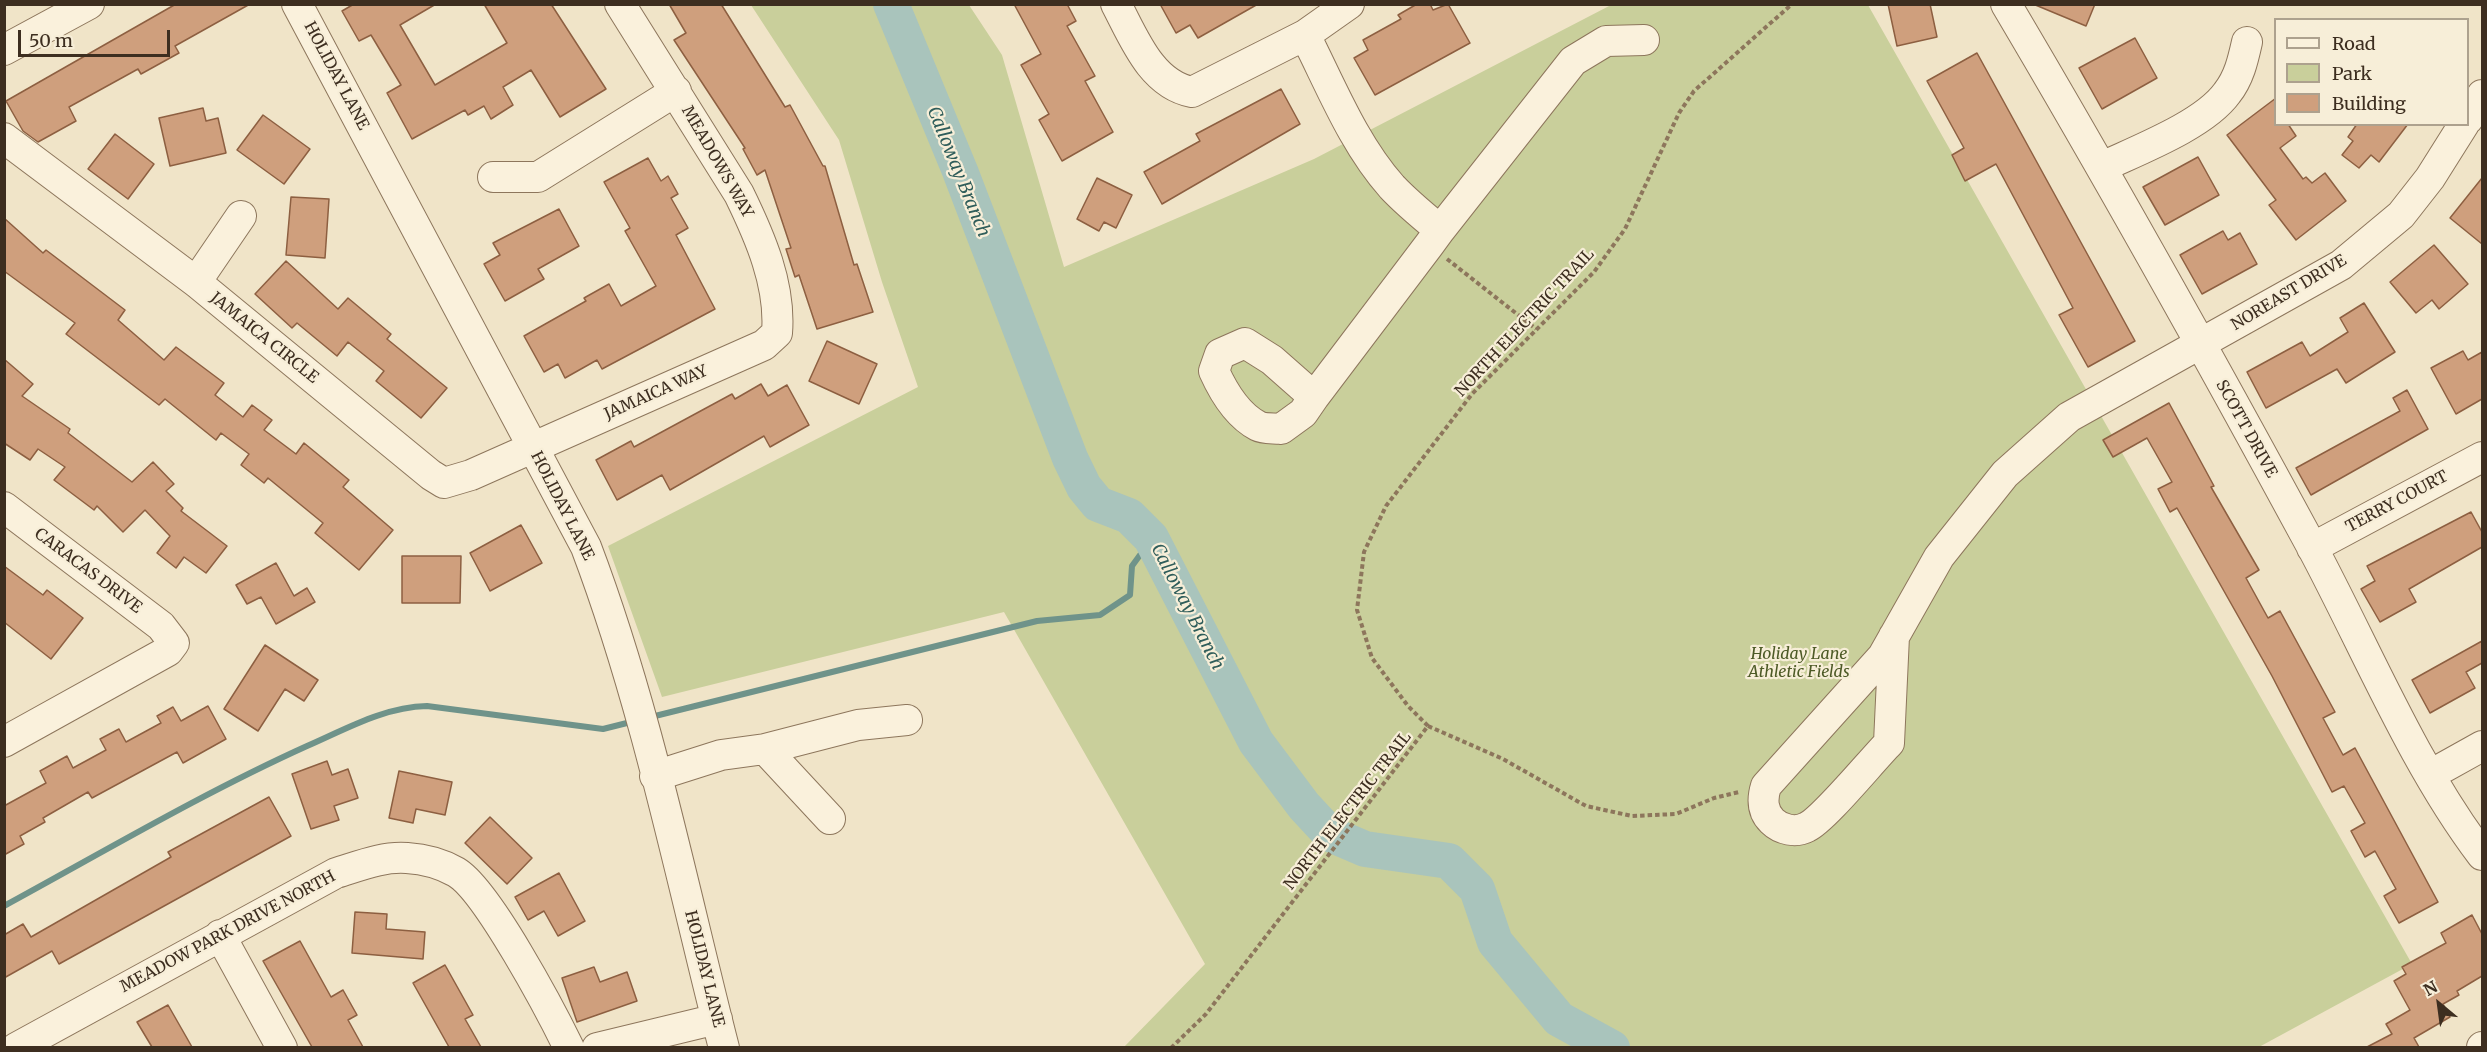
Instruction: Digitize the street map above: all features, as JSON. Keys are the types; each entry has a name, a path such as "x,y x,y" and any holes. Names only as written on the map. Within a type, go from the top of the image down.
{"street":[{"path":"4,50 89,4"},
{"name":"HOLIDAY LANE","path":"297,4 586,547 604,594 636,702 724,1047"},
{"name":"MEADOWS WAY","path":"620,4 739,194 755,226 770,271 778,316 777,333"},
{"path":"1116,4 1151,67 1178,90 1192,92 1305,34 1349,4"},
{"name":"SCOTT DRIVE","path":"2006,4 2102,167 2312,548 2430,775 2461,827 2482,855"},
{"path":"1305,34 1350,125 1391,185 1434,237"},
{"path":"1314,397 1434,237 1573,61 1606,40 1644,40"},
{"path":"2102,167 2177,131 2210,109 2226,95 2241,70 2247,42"},
{"path":"493,177 538,177 676,91"},
{"path":"2469,117 2482,95"},
{"name":"NOREAST DRIVE","path":"1766,786 1883,656 1939,557 2005,474 2069,417 2341,265 2401,215 2430,178 2463,126"},
{"name":"JAMAICA CIRCLE","path":"4,138 196,282 431,475 444,483 471,475 532,447"},
{"path":"196,282 241,216"},
{"name":"JAMAICA WAY","path":"532,447 764,345 777,333"},
{"name":"TERRY COURT","path":"2312,548 2482,457"},
{"name":"CARACAS DRIVE","path":"4,507 161,626 174,643 168,651 4,742"},
{"path":"1766,786 1764,804 1771,820 1778,826 1792,830 1808,827 1889,743 1894,636"},
{"path":"655,776 721,755 765,749 858,725 907,720"},
{"path":"2430,775 2482,746"},
{"path":"765,749 830,819"},
{"name":"MEADOW PARK DRIVE NORTH","path":"16,1047 336,873 384,859 407,858 429,862 456,872 472,886 509,941 569,1047"},
{"path":"220,935 282,1047"},
{"path":"597,1047 717,1019"}],"path":[{"name":"NORTH ELECTRIC TRAIL","path":"1171,1047 1206,1014 1428,726 1408,706 1372,658 1357,610 1364,552 1386,506 1472,394 1594,272 1625,229 1679,113 1694,91 1792,4"},
{"path":"1434,237 1536,329"},
{"path":"1428,726 1503,759 1586,806 1632,816 1676,814 1714,798 1766,786"}],"green space":[{"name":"Holiday Lane Athletic Fields","path":"751,5 969,5 1002,55 1064,267 1314,159 1611,5 1868,5 2412,964 2259,1047 1124,1047 1205,964 1004,612 662,697 608,546 918,387 882,282 839,140"}],"building":[{"path":"176,4 250,4 175,46 179,53 141,74 138,69 69,107 76,121 38,142 23,131 6,101"},
{"path":"354,4 436,4 400,25 435,85 507,43 484,4 551,4 606,89 560,117 531,70 503,87 513,105 491,119 484,106 468,115 465,110 412,139 387,93 401,85 371,35 359,41 342,11"},
{"path":"669,4 721,4 785,107 790,105 825,166 854,265 857,264 873,312 817,329 799,275 795,277 786,249 791,248 765,170 757,175 743,149 745,148 674,40 686,33"},
{"path":"1014,4 1067,4 1076,21 1067,26 1095,76 1085,81 1113,132 1062,161 1039,120 1049,114 1021,65 1041,54"},
{"path":"1160,4 1258,4 1198,38 1190,25 1176,33"},
{"path":"1417,4 1430,4 1433,10 1448,4 1470,43 1375,95 1354,58 1368,50 1363,40 1401,19 1398,15"},
{"path":"1888,4 1930,4 1937,37 1897,46"},
{"path":"2033,4 2095,4 2086,26"},
{"path":"2135,38 2157,78 2102,109 2079,68"},
{"path":"1977,53 2135,341 2088,367 2059,315 2073,308 1996,164 1965,181 1952,155 1964,148 1927,81"},
{"path":"1281,89 1300,124 1162,204 1144,172 1200,141 1196,134"},
{"path":"2274,100 2274,126 2289,126 2296,136 2280,148 2303,179 2306,177 2312,183 2325,173 2346,201 2296,240 2269,205 2276,200 2227,135"},
{"path":"203,108 206,121 218,118 226,153 170,166 159,118"},
{"path":"263,115 310,149 284,184 237,150"},
{"path":"2356,126 2406,126 2379,162 2371,155 2359,168 2342,155 2353,141 2348,137"},
{"path":"115,134 154,164 128,199 88,169"},
{"path":"2198,157 2219,195 2165,225 2143,187"},
{"path":"648,158 661,181 668,176 678,194 671,198 688,228 676,235 715,309 602,369 597,360 565,378 558,364 544,372 524,336 586,301 584,298 609,284 621,306 656,286 625,231 630,228 604,182"},
{"path":"1097,178 1132,195 1116,228 1104,222 1099,231 1077,219"},
{"path":"2482,178 2482,244 2450,218"},
{"path":"291,197 329,199 325,258 286,255"},
{"path":"559,209 579,246 538,269 544,279 505,301 484,264 500,255 493,243"},
{"path":"4,218 43,253 46,250 125,310 118,320 164,360 176,347 224,383 215,395 243,417 252,405 272,420 264,430 296,454 304,443 349,480 343,487 393,530 359,570 315,533 323,523 268,478 264,483 241,465 249,454 221,433 216,440 165,399 159,405 66,334 75,323 4,271"},
{"path":"2223,231 2228,240 2240,233 2257,264 2202,294 2180,255"},
{"path":"2434,245 2468,284 2439,309 2432,300 2416,313 2390,282"},
{"path":"286,261 338,309 348,298 391,334 387,339 447,388 421,418 376,381 384,371 348,342 337,356 297,323 292,328 255,294"},
{"path":"2364,303 2395,352 2346,383 2337,369 2266,408 2247,372 2302,342 2310,356 2348,332 2340,318"},
{"path":"827,341 877,364 859,404 809,381"},
{"path":"2463,351 2468,360 2482,352 2482,399 2456,414 2431,368"},
{"path":"4,359 33,384 22,396 70,429 68,433 132,482 153,462 174,484 166,491 183,508 181,511 227,546 206,573 184,557 176,568 157,553 170,536 145,510 123,532 97,506 94,510 54,480 65,467 38,449 30,460 4,443"},
{"path":"761,384 768,396 787,385 809,425 770,447 764,436 670,490 662,475 617,500 596,460 631,441 634,447 732,394 735,399"},
{"path":"2407,390 2428,429 2311,495 2296,468 2400,411 2393,398"},
{"path":"2169,403 2214,486 2211,487 2259,570 2246,578 2268,618 2280,611 2335,712 2323,718 2343,755 2355,748 2438,902 2399,923 2384,896 2396,889 2375,851 2365,857 2351,831 2365,823 2344,786 2332,792 2272,676 2177,508 2170,512 2158,489 2172,482 2147,438 2113,457 2103,440"},
{"path":"2471,512 2482,532 2482,547 2409,589 2416,602 2380,622 2361,589 2375,581 2367,566"},
{"path":"521,525 542,563 490,591 470,553"},
{"path":"402,556 461,556 460,603 402,603"},
{"path":"276,563 294,596 307,588 315,602 276,624 261,597 247,604 236,585"},
{"path":"4,566 43,595 47,590 83,618 51,659 4,622"},
{"path":"2482,641 2482,663 2466,672 2475,688 2430,713 2412,680"},
{"path":"265,645 318,680 304,701 285,689 258,731 224,709"},
{"path":"208,706 226,739 183,763 177,752 92,798 88,792 43,818 45,822 20,836 24,844 4,855 4,806 46,783 40,771 67,756 73,768 106,750 100,739 119,729 126,742 161,723 157,716 173,707 181,721"},
{"path":"327,761 332,775 348,769 358,798 334,806 339,820 311,829 292,774"},
{"path":"399,771 452,782 445,815 416,809 413,823 389,818"},
{"path":"269,797 291,836 59,964 52,951 4,978 4,935 23,924 31,937 171,857 168,852"},
{"path":"490,817 532,858 507,884 465,843"},
{"path":"559,873 585,921 558,936 544,911 528,920 515,897"},
{"path":"355,912 387,914 386,929 425,932 423,959 352,953"},
{"path":"2472,915 2482,934 2482,976 2457,991 2459,995 2443,1004 2450,1017 2414,1038 2419,1047 2367,1047 2392,1034 2386,1024 2410,1010 2394,981 2406,974 2402,967 2446,943 2441,933"},
{"path":"300,941 331,997 343,990 357,1015 348,1020 363,1047 312,1047 263,961"},
{"path":"445,965 473,1015 465,1019 481,1047 449,1047 413,983"},
{"path":"594,967 600,982 627,972 637,1001 577,1022 562,978"},
{"path":"168,1005 192,1047 152,1047 137,1022"}],"waterway":[{"name":"Calloway Branch","path":"891,4 960,171 1070,458 1084,487 1098,504 1129,516 1151,538 1256,742 1304,806 1330,834 1365,849 1449,861 1477,889 1495,942 1559,1019 1612,1048"},
{"path":"651,717 1037,621 1100,615 1130,595 1132,566 1140,555 1154,553 1160,555"},
{"path":"4,906 230,783 336,733 396,710 427,706 603,729 635,721"}]}
